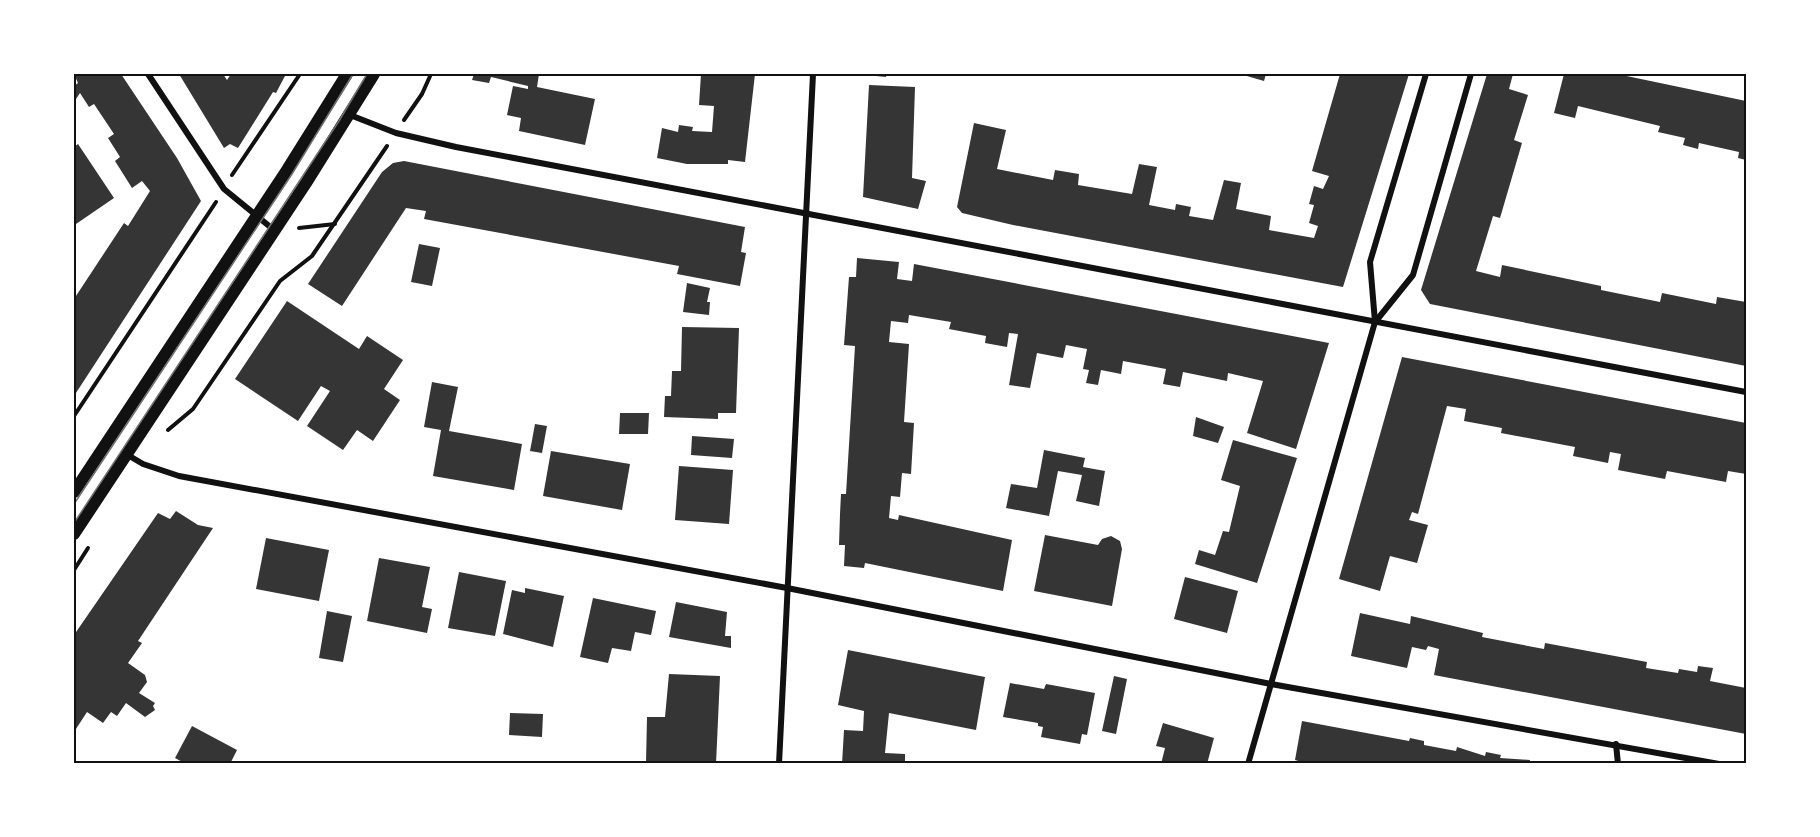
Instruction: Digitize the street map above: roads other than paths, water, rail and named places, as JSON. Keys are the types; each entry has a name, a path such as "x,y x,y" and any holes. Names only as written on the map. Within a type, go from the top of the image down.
{"main road":[{"path":"74,492 347,74"},
{"path":"74,534 350,115 374,74"}],"street":[{"path":"148,74 224,189 275,230"},
{"path":"778,764 813,74"},
{"path":"1248,764 1375,321 1370,262 1426,74"},
{"path":"1375,321 1413,275 1471,74"},
{"path":"350,115 396,133 456,147 1746,392"},
{"path":"126,454 143,464 179,476 788,588 1271,684 1719,764"},
{"path":"1616,744 1618,764"}],"tram line":[{"path":"74,504 292,174 353,74"},
{"path":"74,523 339,121 367,74"}]}
